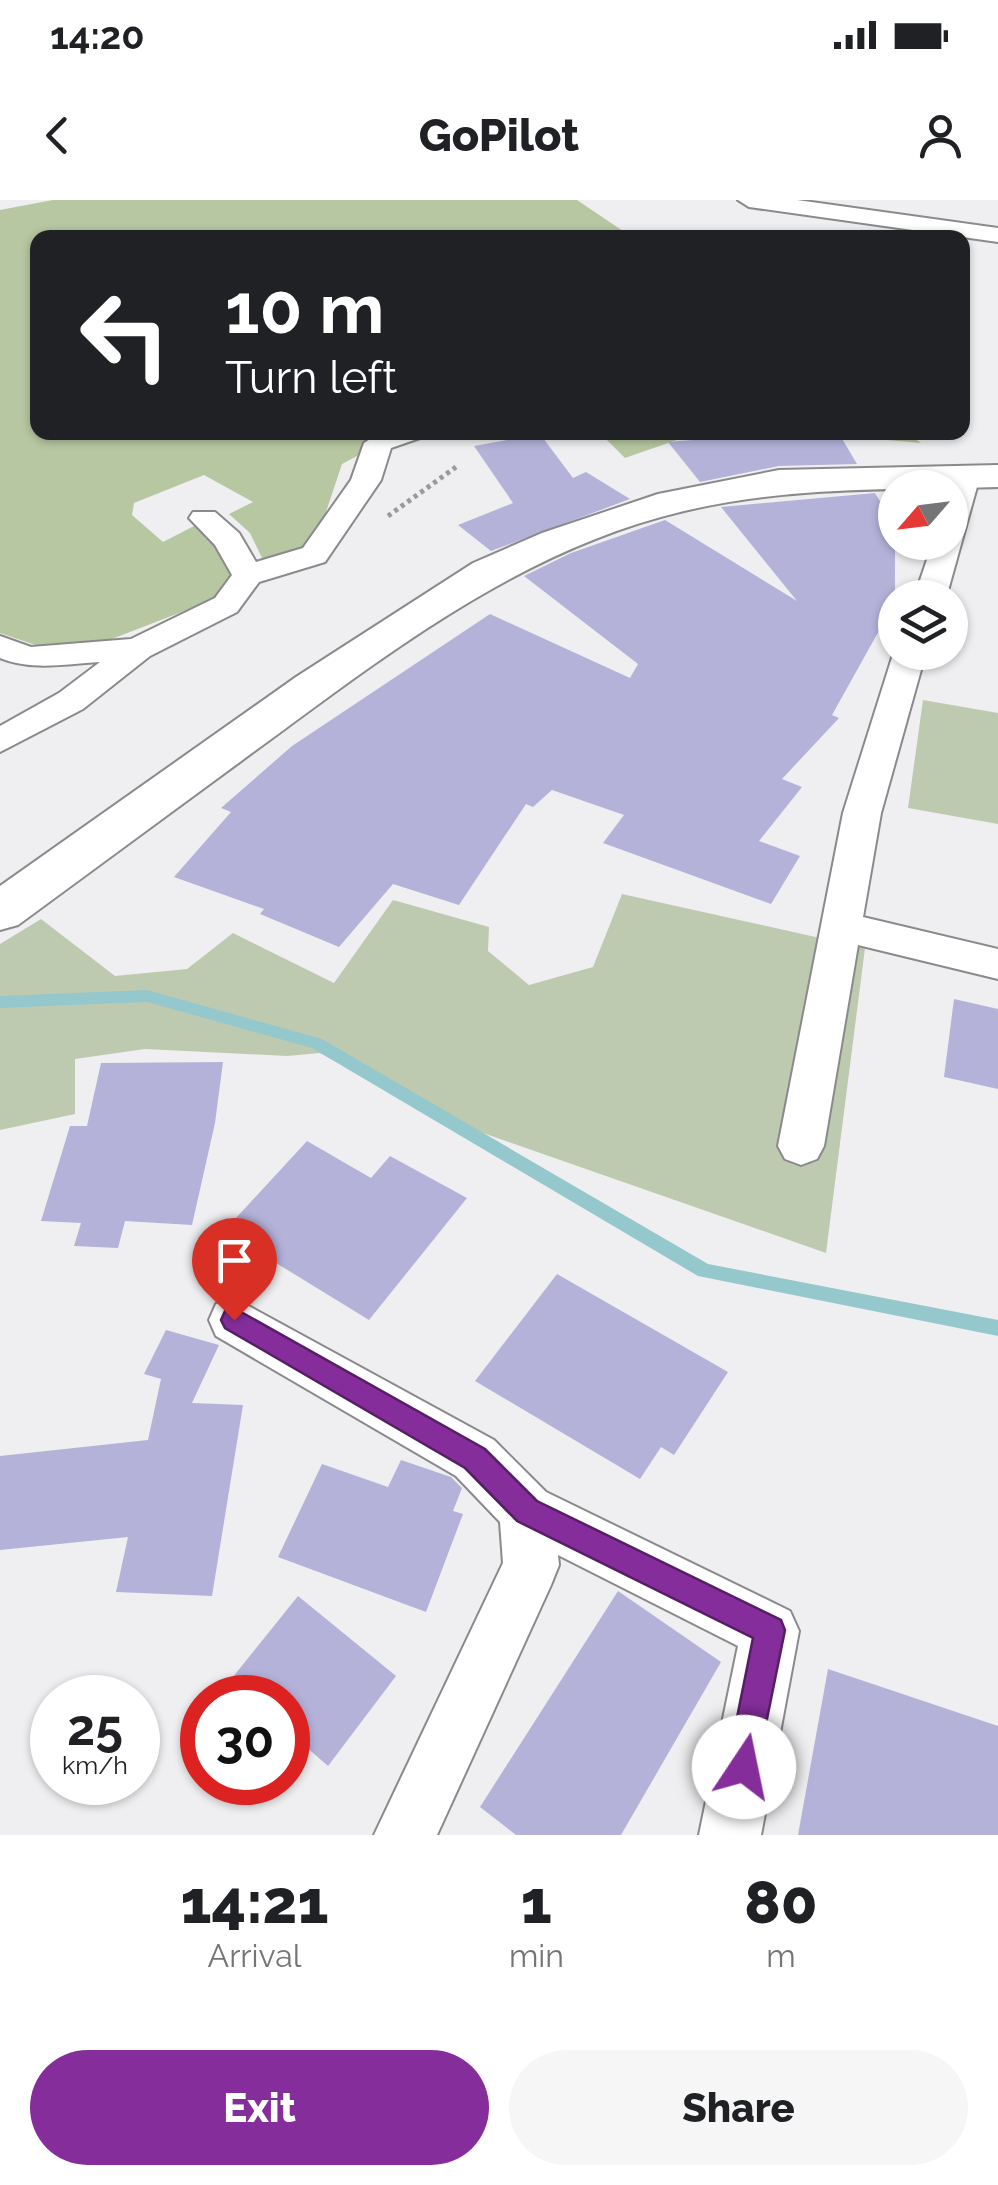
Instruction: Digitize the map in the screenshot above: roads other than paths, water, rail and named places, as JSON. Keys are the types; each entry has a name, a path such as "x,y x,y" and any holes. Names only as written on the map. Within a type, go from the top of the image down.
{"main road":[{"path":"0,912 312,686 487,572 556,541 672,502 779,481 982,476"}],"street":[{"path":"749,200 956,230"},
{"path":"778,228 796,207"},
{"path":"970,232 998,236"},
{"path":"0,740 70,700 138,649 226,605 248,575 314,555 366,480 378,443 387,440"},
{"path":"968,503 982,476"},
{"path":"204,518 228,540 248,575"},
{"path":"0,646 27,657 138,649"},
{"path":"802,1146 862,812 904,670"},
{"path":"842,927 998,964"},
{"path":"234,1320 475,1458 527,1511 770,1630 730,1835"},
{"path":"405,1835 531,1565 527,1511"}],"waterway":[{"path":"0,1002 147,996 317,1043 704,1271 998,1328"}]}
